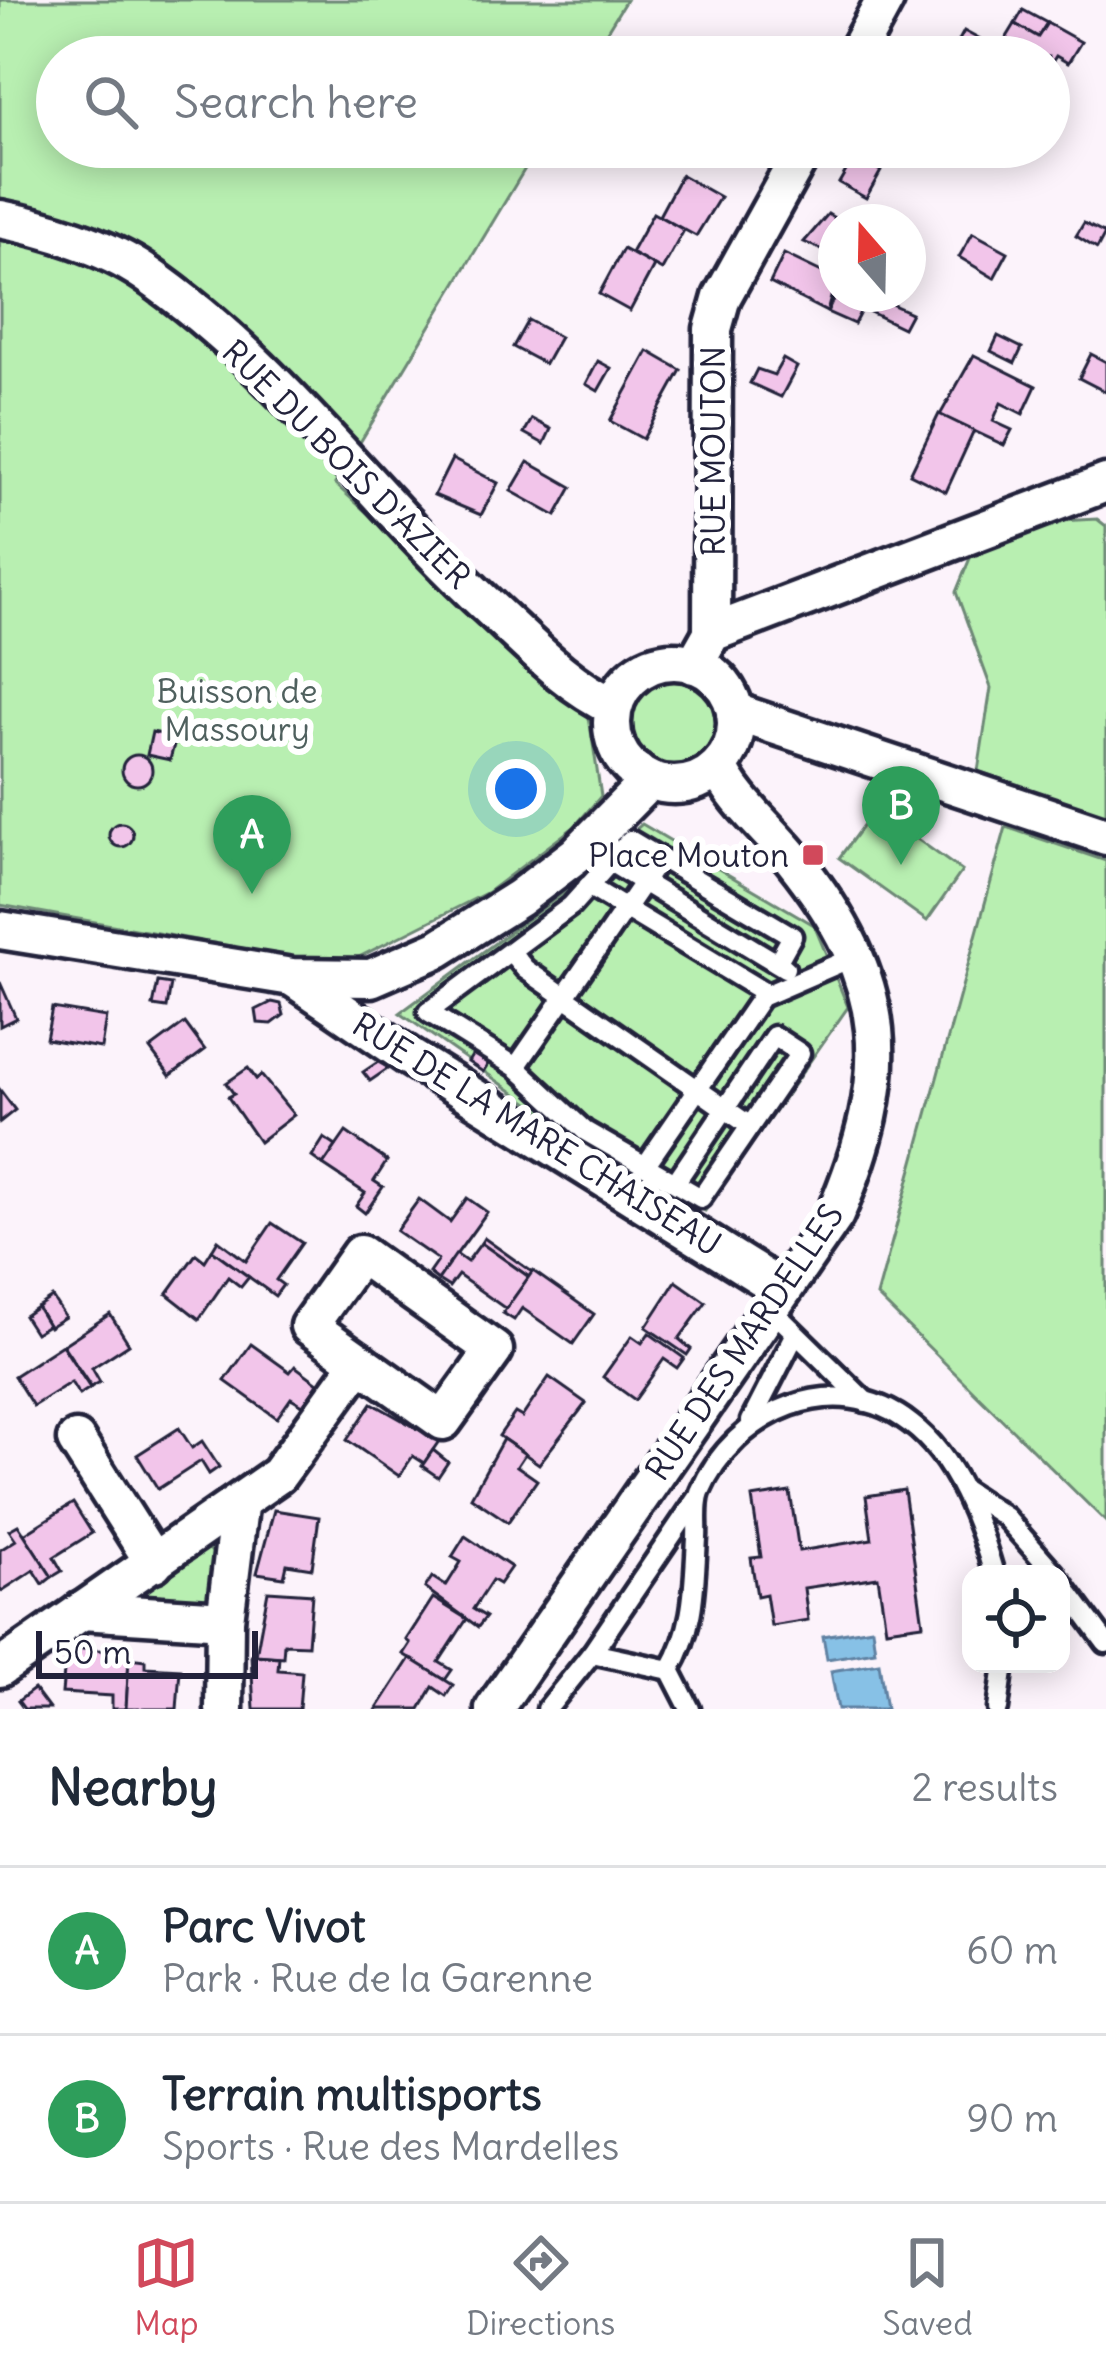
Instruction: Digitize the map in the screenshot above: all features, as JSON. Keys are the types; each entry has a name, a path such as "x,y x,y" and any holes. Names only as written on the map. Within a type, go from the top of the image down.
{"street":[{"path":"865,36 885,0"},
{"name":"RUE MOUTON","path":"703,649 713,329 722,297 793,168"},
{"name":"RUE DU BOIS D'AZIER","path":"0,219 79,242 143,271 250,360 415,540 555,668 614,706"},
{"path":"703,649 735,712 736,732 719,766 683,786 663,785 638,772 616,748 614,706 622,688 654,664 703,649 1106,483"},
{"path":"735,712 1106,836"},
{"name":"RUE DES MARDELLES","path":"494,1709 835,1215 864,1148 875,1076 874,1000 856,956 819,891 719,766"},
{"path":"0,930 292,977 371,978 438,949 577,854 640,790 638,772"},
{"name":"RUE DE LA MARE CHAISEAU","path":"292,977 776,1299"},
{"path":"371,978 374,1003 411,1058"},
{"path":"360,1254 494,1350 443,1421 359,1362 309,1326 360,1254"},
{"path":"0,1668 239,1507 278,1475 359,1362"},
{"path":"76,1440 154,1563"},
{"path":"224,1709 225,1620 239,1507"},
{"path":"81,1611 225,1620"}],"lane":[{"path":"675,1183 774,1036 800,1053 701,1198 645,1166 585,1130 516,1066 428,1012 511,952 588,886 630,840 792,935 777,963"},
{"path":"516,1066 660,857"},
{"path":"610,862 802,978"},
{"path":"588,886 767,994"},
{"path":"707,958 737,903"},
{"path":"511,952 564,996 750,1126"},
{"path":"645,1166 767,994 856,956"},
{"path":"744,1021 770,1041"},
{"path":"776,1299 795,1335 866,1402 914,1425 964,1490 991,1565"},
{"path":"547,1709 592,1653 750,1423 795,1335"},
{"path":"750,1423 814,1400 866,1402"},
{"path":"964,1490 1005,1517 1047,1565"},
{"path":"670,1670 689,1637 699,1495"},
{"path":"1070,1594 1106,1643"},
{"path":"592,1653 670,1670"},
{"path":"670,1670 690,1709"},
{"path":"998,1709 1003,1673"}],"green space":[{"name":"Buisson de Massoury","path":"0,0 626,0 604,36 36,36 36,168 525,168 335,484 588,711 601,796 574,827 488,892 341,966 0,905"},
{"path":"1097,519 1106,526 1106,817 978,771 991,688 956,592 973,551 1060,521"},
{"path":"673,676 691,679 706,690 717,705 717,741 706,756 691,767 673,770 655,767 640,756 629,741 626,723 629,705 640,690 655,679"},
{"path":"875,809 962,871 927,921 839,858"},
{"path":"642,824 814,925 848,1007 705,1211 549,1117 400,1013 560,895"},
{"path":"1006,827 1106,861 1106,1522 877,1296"},
{"path":"206,1546 217,1557 213,1601 140,1606 130,1590"}],"water":[{"path":"872,1628 875,1651 827,1659 823,1636"},
{"path":"879,1663 886,1709 838,1709 831,1671"}],"building":[{"path":"1023,10 1047,23 1039,36 1015,24"},
{"path":"1047,23 1081,42 1070,60 1070,36 1039,36"},
{"path":"1015,24 1036,36 1008,36"},
{"path":"848,168 881,171 866,198 839,183"},
{"path":"681,175 720,197 696,236 659,216"},
{"path":"653,213 684,230 662,270 631,253"},
{"path":"1084,223 1105,234 1097,249 1076,236"},
{"path":"818,226 818,248 804,242"},
{"path":"973,233 1008,252 994,278 959,257"},
{"path":"623,249 654,266 630,311 599,294"},
{"path":"784,254 818,270 818,307 770,283"},
{"path":"827,312 860,312 854,324"},
{"path":"870,312 911,313 903,328"},
{"path":"528,320 560,337 545,364 513,347"},
{"path":"998,336 1022,348 1015,363 991,351"},
{"path":"648,351 681,370 643,439 610,421"},
{"path":"1091,354 1106,362 1106,392 1079,378"},
{"path":"974,355 1036,386 1023,414 1001,403 993,421 1012,430 1004,445 940,415"},
{"path":"783,359 797,367 781,397 750,383 757,369 774,375"},
{"path":"598,361 611,368 598,391 586,384"},
{"path":"939,414 974,431 946,492 910,474"},
{"path":"532,419 551,429 544,444 524,433"},
{"path":"452,459 498,483 481,515 434,495"},
{"path":"528,462 572,487 556,516 511,491"},
{"path":"152,732 176,737 170,760 147,755"},
{"path":"137,755 148,759 152,770 148,781 137,785 126,781 122,770 126,759"},
{"path":"121,823 133,835 121,847 109,835"},
{"path":"0,982 16,1018 0,1026"},
{"path":"158,982 171,984 167,1008 153,1006"},
{"path":"272,1002 281,1004 284,1015 272,1024 258,1023 256,1010"},
{"path":"52,1008 106,1017 101,1048 46,1039"},
{"path":"185,1023 205,1050 170,1076 150,1049"},
{"path":"476,1049 491,1059 483,1072 468,1062"},
{"path":"378,1062 389,1068 370,1081 363,1072"},
{"path":"248,1068 256,1079 261,1075 294,1115 259,1142 228,1097 234,1094 226,1083"},
{"path":"0,1090 15,1110 0,1122"},
{"path":"346,1132 387,1161 374,1181 383,1187 365,1213 356,1206 365,1193 323,1165"},
{"path":"324,1138 336,1146 323,1165 312,1157"},
{"path":"467,1198 487,1212 438,1280 429,1273 438,1260 396,1231 419,1199 450,1222"},
{"path":"272,1223 302,1243 276,1280 283,1285 275,1296 212,1250 218,1240 246,1261"},
{"path":"484,1238 532,1272 529,1277 481,1243"},
{"path":"481,1243 529,1277 506,1309 458,1275 449,1287 438,1280 456,1254 467,1262"},
{"path":"212,1250 249,1277 241,1287 228,1277 199,1319 167,1294 196,1254 205,1261"},
{"path":"533,1271 594,1314 573,1344 522,1308 514,1320 503,1313"},
{"path":"676,1281 706,1302 679,1339 691,1349 687,1355 646,1327"},
{"path":"52,1297 65,1317 49,1327 37,1307"},
{"path":"37,1307 48,1325 35,1333 24,1316"},
{"path":"110,1314 129,1344 92,1368 100,1382 91,1387 63,1345"},
{"path":"649,1333 684,1358 677,1368 664,1359 635,1400 603,1377 632,1336 642,1343"},
{"path":"251,1344 290,1372 295,1366 318,1383 303,1405 291,1398 277,1418 225,1381"},
{"path":"62,1345 90,1388 79,1395 71,1382 33,1406 14,1376"},
{"path":"549,1377 586,1403 539,1464 499,1436 515,1413 522,1417"},
{"path":"372,1403 439,1441 424,1463 413,1456 399,1476 347,1440"},
{"path":"179,1428 192,1448 202,1441 219,1467 209,1474 201,1461 158,1489 137,1455"},
{"path":"503,1439 525,1454 517,1466 537,1480 508,1522 471,1497"},
{"path":"433,1450 448,1462 438,1477 422,1466"},
{"path":"904,1490 923,1624 886,1629 878,1577 804,1588 808,1620 771,1626 766,1594 757,1596 751,1558 761,1557 752,1498 790,1492 799,1551 872,1539 866,1496"},
{"path":"73,1503 92,1533 54,1557 62,1571 52,1577 24,1534"},
{"path":"274,1510 319,1517 312,1568 287,1564 284,1577 257,1573"},
{"path":"18,1525 52,1577 43,1584 34,1570 0,1592 0,1550 16,1540 9,1530"},
{"path":"465,1536 511,1567 499,1584 492,1580 473,1609 486,1617 478,1627 425,1588 432,1577 446,1586 461,1562 452,1557"},
{"path":"268,1591 312,1594 308,1645 284,1644 283,1657 256,1655"},
{"path":"433,1598 467,1619 439,1662 452,1670 445,1680 403,1654 410,1643 406,1640"},
{"path":"113,1643 130,1645 126,1709 112,1709 112,1696 62,1693 66,1648 112,1651"},
{"path":"251,1655 279,1657 278,1670 302,1672 299,1709 254,1709"},
{"path":"129,1658 145,1660 145,1667 180,1669 177,1709 126,1709"},
{"path":"410,1658 453,1685 446,1696 433,1687 420,1709 377,1709"},
{"path":"34,1689 49,1709 24,1709 18,1701"}],"place":[{"name":"Place Mouton","path":"813,855"},
{"name":"Terrain multisports","path":"901,865"},
{"name":"Parc Vivot","path":"252,894"}]}
